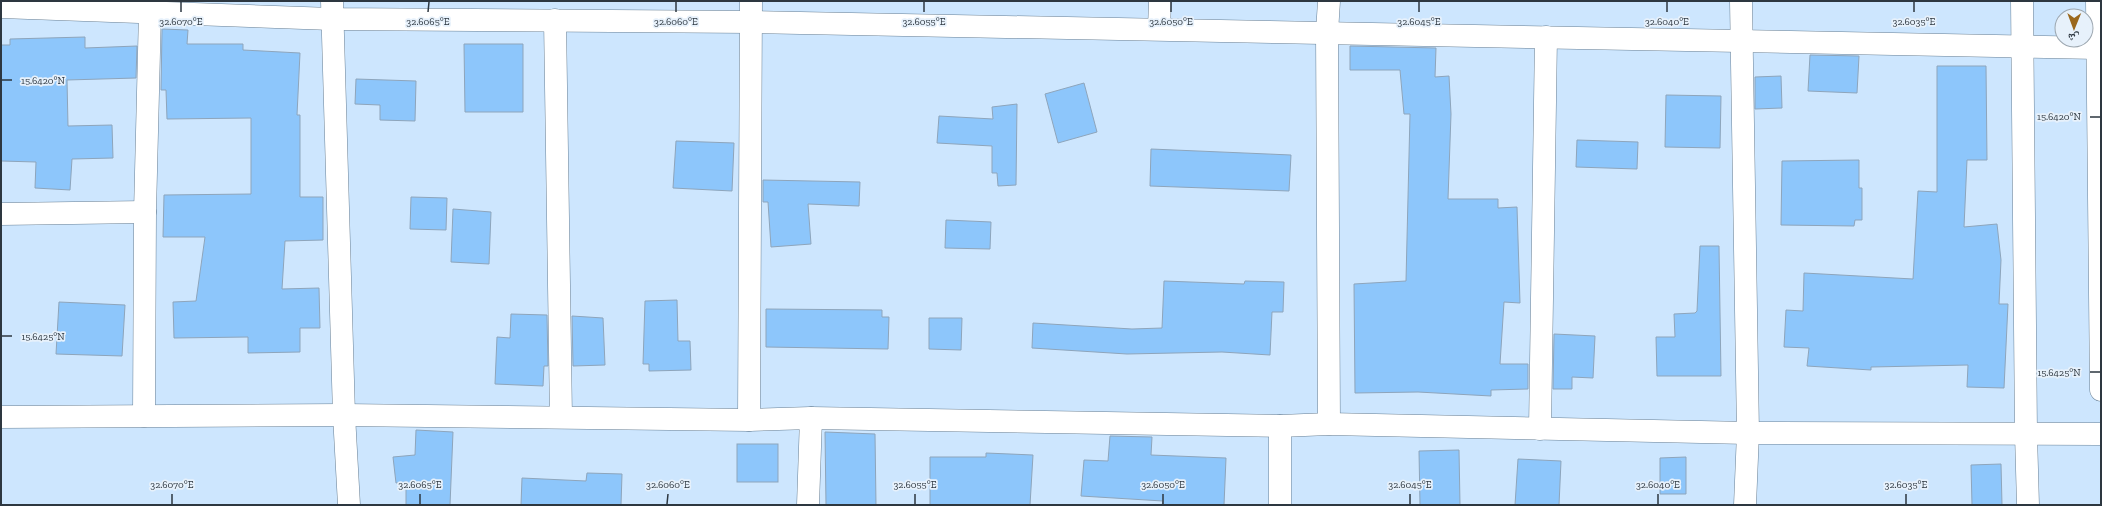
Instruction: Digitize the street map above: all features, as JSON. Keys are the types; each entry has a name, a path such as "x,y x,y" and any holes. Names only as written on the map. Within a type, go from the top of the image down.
{"street":[{"path":"1159,29 1160,1"},
{"path":"1328,424 1327,32 1329,1"},
{"path":"1741,1 1748,433 1745,505"},
{"path":"2022,1 2028,505"},
{"path":"2097,1 2101,390"},
{"path":"1,7 150,12 332,10 555,20 751,11 1159,29 1741,42 2098,48"},
{"path":"332,10 344,415 349,505"},
{"path":"749,420 751,11"},
{"path":"144,416 145,212 150,12"},
{"path":"555,20 561,417"},
{"path":"1540,429 1546,37"},
{"path":"1,214 145,212"},
{"path":"1,417 344,415 749,420 811,418 1280,426 1328,424 1748,433 2101,434"},
{"path":"808,505 811,418"},
{"path":"1280,426 1280,505"}],"building":[{"path":"162,29 188,30 187,44 243,44 243,50 300,53 297,115 300,115 300,197 323,197 323,240 285,241 282,289 319,288 320,328 300,328 300,352 248,353 248,337 174,338 173,302 196,301 205,237 163,237 164,195 251,194 251,118 167,119 166,90 161,90"},
{"path":"85,37 85,48 137,46 136,78 67,80 68,126 112,125 113,158 72,159 70,190 35,188 36,162 1,161 1,45 10,45 10,39"},
{"path":"464,44 523,44 523,112 465,112"},
{"path":"1350,46 1436,48 1435,77 1449,76 1451,114 1448,199 1498,199 1498,208 1517,207 1520,303 1504,302 1500,364 1528,364 1528,389 1491,390 1491,396 1418,392 1355,393 1354,284 1406,281 1410,114 1404,114 1400,70 1350,70"},
{"path":"1810,55 1859,56 1857,93 1808,91"},
{"path":"1937,66 1986,66 1987,160 1967,160 1964,227 1997,224 2001,260 1999,304 2008,304 2004,388 1967,387 1968,365 1871,367 1871,370 1807,366 1809,348 1784,347 1786,310 1803,311 1804,273 1913,279 1918,191 1937,192"},
{"path":"1781,76 1782,108 1755,109 1755,77"},
{"path":"356,79 416,81 415,121 380,120 380,105 355,104"},
{"path":"1084,83 1097,132 1058,143 1045,94"},
{"path":"1666,95 1721,96 1720,148 1665,147"},
{"path":"1017,104 1016,185 998,186 997,173 992,173 992,146 937,143 939,116 993,119 992,107"},
{"path":"1577,140 1638,142 1637,169 1576,167"},
{"path":"676,141 734,143 732,191 673,188"},
{"path":"1151,149 1291,155 1289,191 1150,186"},
{"path":"1859,160 1859,188 1862,188 1862,220 1855,220 1854,226 1781,225 1782,161"},
{"path":"763,180 860,182 859,206 808,204 811,244 771,247 768,202 763,202"},
{"path":"411,197 447,198 446,230 410,229"},
{"path":"453,209 491,212 489,264 451,262"},
{"path":"946,220 991,222 990,249 945,248"},
{"path":"1700,246 1719,246 1721,376 1657,376 1656,337 1675,337 1674,314 1695,313 1697,311"},
{"path":"1164,281 1244,284 1245,281 1284,282 1283,312 1272,312 1270,355 1222,352 1127,354 1032,348 1033,323 1132,329 1162,328"},
{"path":"677,300 678,341 690,341 691,370 649,371 649,364 643,364 645,301"},
{"path":"59,302 125,305 122,356 56,354"},
{"path":"766,309 882,310 882,317 889,317 888,349 766,347"},
{"path":"511,314 547,315 548,366 544,366 543,386 495,384 497,337 510,338"},
{"path":"572,316 603,318 605,365 573,366"},
{"path":"929,318 962,318 961,350 929,349"},
{"path":"1554,334 1595,336 1593,378 1572,377 1572,389 1553,389"},
{"path":"416,430 453,432 450,505 406,505 406,482 396,483 393,457 415,455"},
{"path":"825,432 875,434 876,505 826,505"},
{"path":"1110,436 1152,437 1151,455 1226,458 1224,505 1162,505 1163,501 1081,496 1084,460 1108,461"},
{"path":"737,444 778,444 778,482 737,482"},
{"path":"1459,450 1460,505 1420,505 1419,451"},
{"path":"986,453 1033,455 1030,505 930,505 930,457 986,457"},
{"path":"1686,457 1686,494 1660,494 1660,458"},
{"path":"1518,459 1561,461 1559,505 1515,505"},
{"path":"2001,464 2002,505 1972,505 1971,465"},
{"path":"587,473 622,474 621,505 521,505 522,478 586,481"}]}
